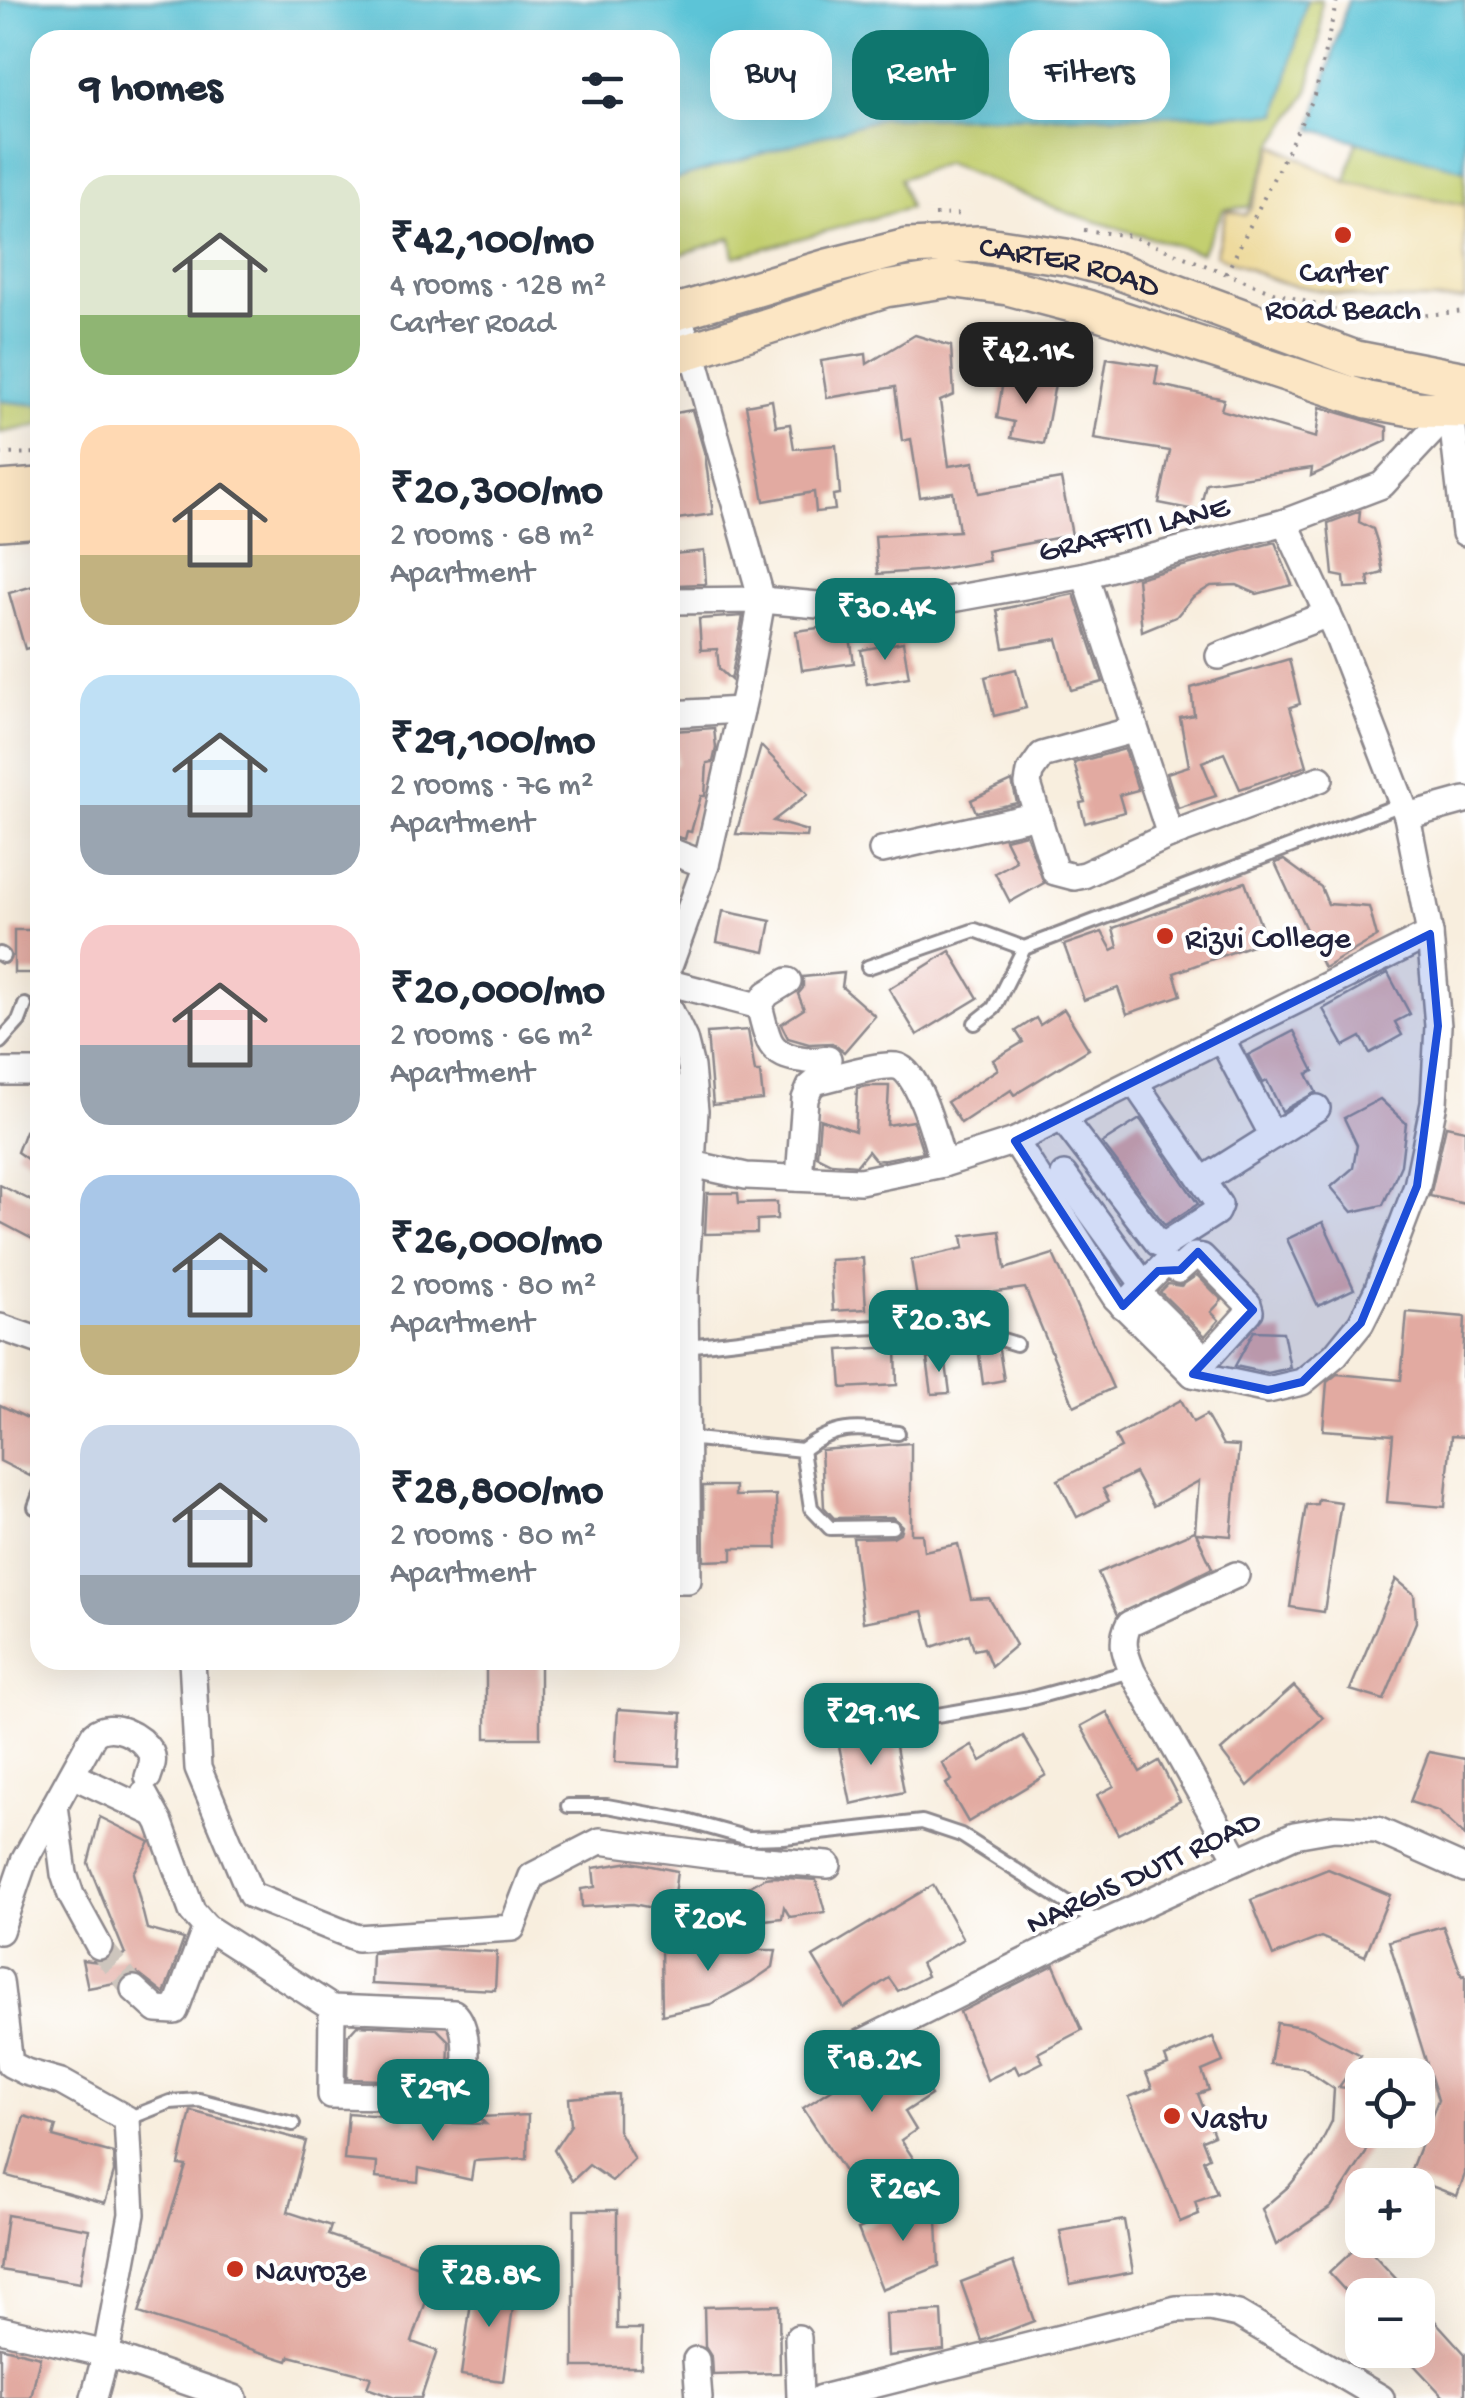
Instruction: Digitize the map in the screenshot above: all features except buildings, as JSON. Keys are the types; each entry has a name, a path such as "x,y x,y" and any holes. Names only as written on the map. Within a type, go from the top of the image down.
{"main road":[{"name":"CARTER ROAD","path":"680,311 907,247 980,244 1082,261 1460,395"},
{"name":"CARTER ROAD","path":"681,353 885,289 950,280 1008,287 1087,308 1368,400 1460,395"},
{"path":"0,490 30,487"},
{"path":"0,522 30,520"}],"street":[{"path":"680,966 741,710 762,600 681,353"},
{"path":"1460,395 1465,534"},
{"name":"GRAFFITI LANE","path":"680,601 762,600 886,611 1085,576 1285,522 1382,485 1460,395"},
{"path":"1015,1141 1134,1295 1199,1367 1268,1390 1302,1382 1336,1355 1361,1323 1377,1291 1417,1186 1434,1103 1438,1026 1430,934 1404,810 1328,614 1285,522"},
{"path":"1085,576 1170,835"},
{"path":"1218,656 1328,614"},
{"path":"680,713 741,710"},
{"path":"1133,730 1042,755 1030,772 1028,784 1056,872 1074,876 1320,779"},
{"path":"1404,810 1465,800"},
{"path":"882,850 1038,815"},
{"path":"680,854 706,865"},
{"path":"680,1152 746,1176 860,1181 943,1164 1015,1141 1430,934"},
{"path":"759,1006 767,994 788,981"},
{"path":"680,990 759,1006"},
{"path":"759,1006 776,1053 810,1061 828,1060"},
{"path":"680,1019 694,1086 680,1133"},
{"path":"1221,1038 1273,1136"},
{"path":"799,1178 805,1098 810,1087 817,1081 893,1066 906,1071 918,1089 943,1164"},
{"path":"0,1072 30,1072"},
{"path":"1062,1118 1162,1244 1219,1209 1218,1201 1134,1082"},
{"path":"680,1090 685,1098 680,1124"},
{"path":"1204,1180 1317,1108"},
{"path":"1064,1175 1134,1295"},
{"path":"1134,1295 1164,1264 1178,1270 1200,1255 1248,1304 1250,1311 1199,1367"},
{"path":"680,1306 686,1346 688,1580 680,1580"},
{"path":"0,1327 30,1337"},
{"path":"1236,1575 1129,1624 1123,1636 1123,1649 1132,1671 1236,1859"},
{"path":"193,1670 198,1768 251,1895 357,1938 512,1928 532,1876 600,1840 715,1856 828,1865"},
{"path":"0,1931 24,1861 94,1734 107,1727 124,1730 153,1758 148,1795 192,1911 206,1928 332,2008 454,2013 464,2029 462,2093 454,2097 330,2095 332,2008"},
{"path":"72,1774 148,1795"},
{"path":"56,1804 64,1874 99,1946"},
{"name":"NARGIS DUTT ROAD","path":"857,2045 1100,1924 1294,1835 1334,1828 1377,1830 1465,1868"},
{"path":"134,1989 158,2010 174,2011 206,1928"},
{"path":"0,1981 10,2064 61,2082 127,2119 132,2214 94,2398"},
{"path":"821,2398 1176,2309 1210,2308 1238,2314 1381,2398"},
{"path":"0,2328 106,2354 234,2398"},
{"path":"798,2338 800,2398"},
{"path":"696,2360 699,2398"}],"lane":[{"path":"868,966 976,930 1024,948 1404,810"},
{"path":"975,1023 994,1008 1024,948"},
{"path":"0,1042 19,1021 25,1005"},
{"path":"686,1346 862,1328 976,1331 1016,1344"},
{"path":"686,1438 802,1450 822,1436 849,1428 898,1432"},
{"path":"802,1450 811,1508 830,1528 892,1527"},
{"path":"897,1722 1029,1699 1132,1671"},
{"path":"568,1806 607,1806 683,1820 748,1838 922,1822 961,1835 1100,1924"},
{"path":"127,2119 170,2102 198,2100 293,2124"}],"path":[{"path":"1226,274 1315,95 1338,0"},
{"path":"0,454 30,453"}],"highlighted area":[{"path":"1430,934 1438,1026 1417,1186 1361,1323 1302,1382 1268,1390 1193,1374 1253,1310 1198,1252 1180,1270 1158,1271 1123,1306 1015,1141"}],"green space":[{"path":"0,0 1321,0 1320,36 1308,93 1274,143 1249,207 1224,209 1201,253 1071,214 946,163 900,179 909,208 734,257 731,238 680,255 680,30 30,30 30,427 0,433"},
{"path":"1393,0 1465,0 1465,205 1346,182"}],"sand":[{"name":"Carter Road Beach","path":"1274,145 1346,182 1465,205 1465,300 1372,300 1281,283 1215,255 1227,210 1245,215 1251,208"}],"water":[{"path":"0,0 1307,0 1278,114 1170,115 1170,30 1009,30 1009,117 989,117 989,30 852,30 852,120 874,120 680,178 680,30 30,30 30,404 0,401"},
{"path":"1348,0 1465,0 1465,170 1312,129"}],"tunnel":[{"path":"99,1946 134,1989"}],"place":[{"name":"Carter Road Beach","path":"1343,235"},
{"name":"Rizvi College","path":"1165,936"},
{"name":"Vastu","path":"1172,2116"},
{"name":"Navroze","path":"235,2269"}]}
